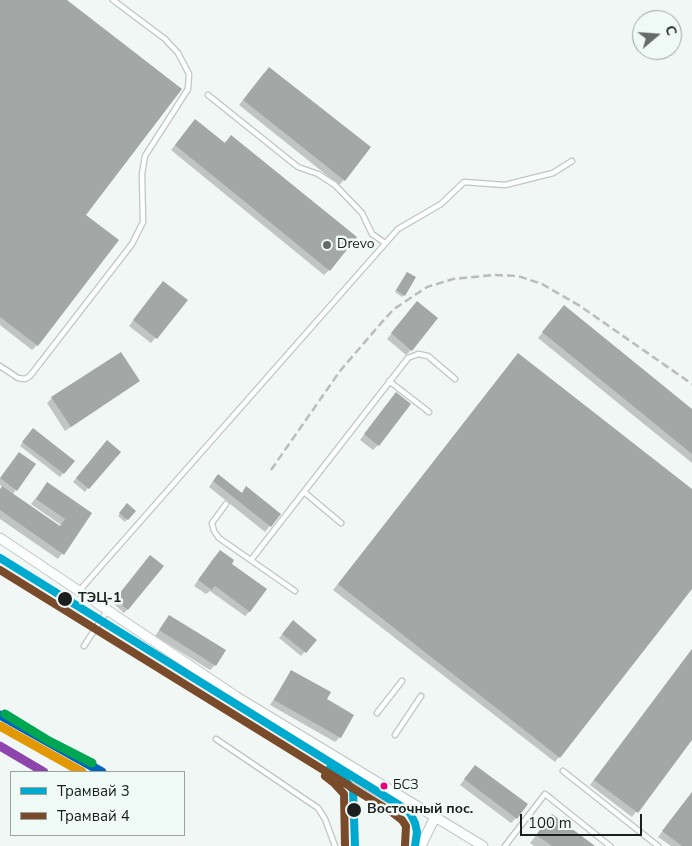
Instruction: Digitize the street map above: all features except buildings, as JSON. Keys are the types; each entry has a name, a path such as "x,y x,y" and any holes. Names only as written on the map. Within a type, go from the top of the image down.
{"street":[{"path":"0,538 237,697 483,846"},
{"path":"421,846 435,817"}],"lane":[{"path":"0,366 18,378 25,379 30,376 127,251 143,222 142,164 145,156 188,89 189,74 178,53 166,39 113,0"},
{"path":"208,95 298,167 318,174 335,185 362,213 372,234 385,243"},
{"path":"78,592 398,229 441,204 464,182 505,185 553,173 572,160"},
{"path":"251,560 408,358 418,354 428,356 456,379"},
{"path":"389,381 429,412"},
{"path":"304,492 341,523"},
{"path":"226,504 212,522 214,531 219,538 295,590"},
{"path":"84,646 107,611"},
{"path":"377,714 402,680"},
{"path":"395,735 421,696"},
{"path":"216,739 318,808 325,819 335,846"},
{"path":"563,772 658,846"},
{"path":"504,846 545,794 610,846"}],"tram line":[{"name":"3","path":"0,558 399,805 410,813 415,823 417,832 415,846"},
{"name":"4","path":"0,570 393,813 406,826 405,845"},
{"name":"3","path":"330,768 341,775 353,790 355,846"},
{"path":"341,775 397,809"},
{"name":"4","path":"325,776 344,794 345,846"}],"railway":[{"path":"271,470 340,371 394,309 427,287 453,279 494,275 518,276 542,284 580,306 692,384"}],"transit line":[{"path":"5,714 49,741 92,763"},
{"path":"0,715 100,771"},
{"path":"0,726 80,771"},
{"path":"0,746 42,771"}],"place":[{"name":"Drevo","path":"327,245"},
{"name":"ТЭЦ-1","path":"65,599"},
{"name":"БСЗ","path":"384,786"},
{"name":"Восточный пос.","path":"354,810"}]}
